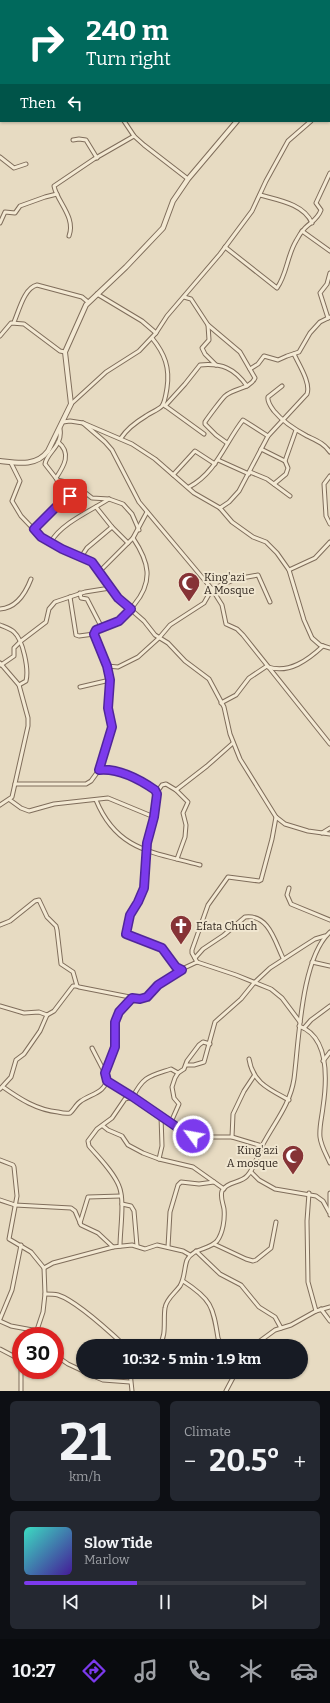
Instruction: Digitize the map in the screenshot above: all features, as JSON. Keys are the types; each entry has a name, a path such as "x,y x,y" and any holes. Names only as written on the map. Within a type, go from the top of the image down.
{"street":[{"path":"125,122 134,136 188,180"},
{"path":"71,404 65,352 88,302 130,264 163,228 173,201 188,180 236,122"},
{"path":"0,461 11,463 29,463 42,457 48,451 71,404 94,381 140,351 152,338 167,316 225,247 252,210 288,141 310,122"},
{"path":"69,236 70,226 68,215 54,185 134,136"},
{"path":"73,140 86,140 97,158"},
{"path":"0,158 14,168 26,164"},
{"path":"225,247 277,288 286,269 291,250 302,231 318,218 321,212 316,203 330,173"},
{"path":"0,223 4,212 15,213 19,206 57,194"},
{"path":"260,195 284,202 301,210 308,215 312,223"},
{"path":"302,231 330,251"},
{"path":"250,369 259,362 263,356 278,360 301,351 306,338 318,324 329,318 320,293 326,286 330,273"},
{"path":"14,322 28,292 34,285 82,297 88,302"},
{"path":"97,294 142,321 156,333"},
{"path":"184,297 191,299 208,325 240,352 255,378 247,386 232,391 225,396 204,423 227,443"},
{"path":"0,336 10,323 14,322 24,324 58,350 65,352"},
{"path":"208,325 209,340 202,348 205,354 216,365"},
{"path":"152,338 164,354 169,372 164,405"},
{"path":"220,508 236,496 268,436 282,419 305,396 309,388 294,354"},
{"path":"121,438 133,425 164,405 185,384 198,366 216,365 226,367 234,371 247,386"},
{"path":"282,386 268,396 267,400 282,419 296,430 324,445 330,452"},
{"path":"164,405 204,434"},
{"path":"189,487 203,478 215,464 227,443 244,420 268,436"},
{"path":"63,422 70,421 83,423 121,438 145,452 200,497 220,508 229,519 252,536 266,542 277,553 289,570 308,630 316,642 330,648"},
{"path":"83,423 112,450 134,493 147,512 212,589 222,606 226,624 240,632 330,744"},
{"path":"34,529 56,507 70,497 46,467 45,462 53,452 58,442 60,429"},
{"path":"285,461 296,430"},
{"path":"57,479 67,458 63,448 58,442"},
{"path":"261,448 285,461 288,468 288,471 274,484"},
{"path":"173,475 195,451 215,464"},
{"path":"218,460 274,484 290,496"},
{"path":"11,463 20,481 13,498 13,503 21,516 41,537 70,553 92,562 100,571 118,598 144,621 159,638 168,643 185,661 209,679 226,713 233,743 248,774 276,817 285,824 330,834"},
{"path":"330,476 324,484 326,516 330,524"},
{"path":"57,479 66,482 75,490 83,490 92,498 109,499 123,504 128,508 138,530"},
{"path":"51,542 53,537 60,530 109,499"},
{"path":"326,502 330,504"},
{"path":"96,507 112,527 128,543"},
{"path":"100,571 133,538 147,512"},
{"path":"81,557 87,548 112,527"},
{"path":"70,597 76,635 94,634 96,630 119,621 131,609 144,591 147,572 142,551 133,538"},
{"path":"289,570 315,558 330,542"},
{"path":"107,666 118,667 138,657 159,638 170,625 204,603 212,589 236,579 258,575 270,602"},
{"path":"0,609 8,608 20,598 24,594 31,579"},
{"path":"0,805 10,800 29,721 26,704 19,685 1,664 14,656 14,648 21,641 45,623 49,609 54,602 80,593 110,588"},
{"path":"80,593 81,598 86,599 102,628"},
{"path":"0,625 12,630 21,641 27,675 26,681 19,685"},
{"path":"15,784 86,784 91,781 99,770 112,727 108,708 110,680 107,666 94,634"},
{"path":"221,703 236,695 249,678 267,666 282,669 294,666 311,656 323,646"},
{"path":"80,687 110,680"},
{"path":"176,790 211,763 233,743"},
{"path":"99,770 111,770 132,777 157,792"},
{"path":"176,859 185,837 186,825 183,813 188,802 176,790 165,784 157,792 154,817 148,838 144,888 130,915 126,934 162,948 176,967 182,970"},
{"path":"10,800 29,811 54,804 108,798 154,817"},
{"path":"96,800 104,818 118,835 128,842 147,851 200,865"},
{"path":"276,817 262,878 259,881 230,877 226,878 208,905 192,950 197,962 236,975 277,993 300,1024 317,1037 320,1044 325,1070 324,1100 320,1132 322,1145 330,1163"},
{"path":"322,833 330,828"},
{"path":"289,888 287,895 291,904 330,920"},
{"path":"0,925 10,921 35,901 40,900 47,917 56,926 61,964 73,972 77,986"},
{"path":"195,958 208,945 224,935 245,917 261,922 270,929 284,958"},
{"path":"163,1339 166,1304 183,1281 190,1255 214,1244 219,1237 225,1216 221,1196 224,1189 246,1178 251,1172 262,1146 289,1100 294,1078 300,1024 312,962 318,946 330,932"},
{"path":"186,1065 194,1065 204,1062 210,1044 212,1028 215,1022 242,999 254,982 284,958 315,939 325,936"},
{"path":"107,1081 100,1091 80,1102 73,1111 67,1114 50,1112 40,1108 2,1088 11,1077 16,1060 24,1054 44,1026 47,1015 54,1011 73,986 140,999 147,997 158,985 197,962"},
{"path":"312,962 330,966"},
{"path":"105,1073 115,1047 116,1018 132,998"},
{"path":"0,1006 24,1013 39,1012 47,1015"},
{"path":"304,1028 311,1020 330,1006"},
{"path":"171,1122 179,1104 174,1098 172,1087 178,1073 182,1071 201,1043 210,1044"},
{"path":"92,1048 105,1073 107,1081 187,1134 193,1136 232,1137 262,1146"},
{"path":"323,1061 330,1052"},
{"path":"249,1059 254,1076 267,1087 289,1100"},
{"path":"120,1246 122,1204 117,1181 88,1143 97,1130 115,1114 125,1099 133,1097 138,1087 146,1078 171,1068 178,1073"},
{"path":"325,1070 330,1070"},
{"path":"232,1137 233,1114 254,1076"},
{"path":"159,1159 162,1146 161,1116"},
{"path":"103,1126 108,1130 122,1136 128,1144 138,1151 159,1159 193,1167 224,1189"},
{"path":"0,1160 13,1165 14,1167 17,1196 9,1237 11,1241 21,1245 31,1252 44,1268 45,1294 42,1319 39,1327"},
{"path":"251,1172 259,1180 275,1189 308,1193 321,1199 330,1213"},
{"path":"168,1247 170,1208 178,1185 181,1182 199,1184 214,1182"},
{"path":"308,1193 308,1282 316,1311"},
{"path":"330,1193 330,1213"},
{"path":"80,1223 88,1197 121,1196"},
{"path":"0,1200 15,1205 71,1208 75,1211 80,1223 98,1233 112,1247"},
{"path":"122,1204 130,1206 134,1210 137,1246"},
{"path":"214,1244 246,1259 253,1261 256,1260 271,1248 276,1222"},
{"path":"16,1327 10,1326 0,1320 12,1290 21,1245"},
{"path":"44,1268 53,1263 120,1246 137,1246 145,1249 157,1245 183,1251 190,1255"},
{"path":"196,1252 220,1274 241,1285 259,1307 275,1317 281,1328"},
{"path":"183,1281 196,1289 209,1302 214,1314 218,1339"},
{"path":"45,1294 56,1294 69,1301 104,1326 118,1339"},
{"path":"262,1339 270,1332 291,1325 316,1311 330,1307"},
{"path":"321,1309 330,1321"},
{"path":"0,1349 12,1355"},
{"path":"64,1361 76,1368"},
{"path":"21,1379 21,1391"},
{"path":"102,1379 130,1382 132,1391"},
{"path":"226,1391 232,1379"}],"place":[{"name":"King'azi A Mosque","path":"189,602"},
{"name":"Efata Chuch","path":"181,946"},
{"name":"King'azi A mosque","path":"293,1176"}],"route":[{"path":"70,496 56,507 34,529 41,537 62,549 90,560 100,571 118,598 131,609 119,621 96,630 94,634 109,672 110,686 108,713 112,727 99,770 111,770 132,777 157,792 154,817 147,843 144,888 142,895 130,915 126,934 162,948 174,965 182,970 158,985 147,997 140,999 132,998 119,1012 115,1022 115,1047 105,1073 107,1081 187,1134 193,1136"}]}
